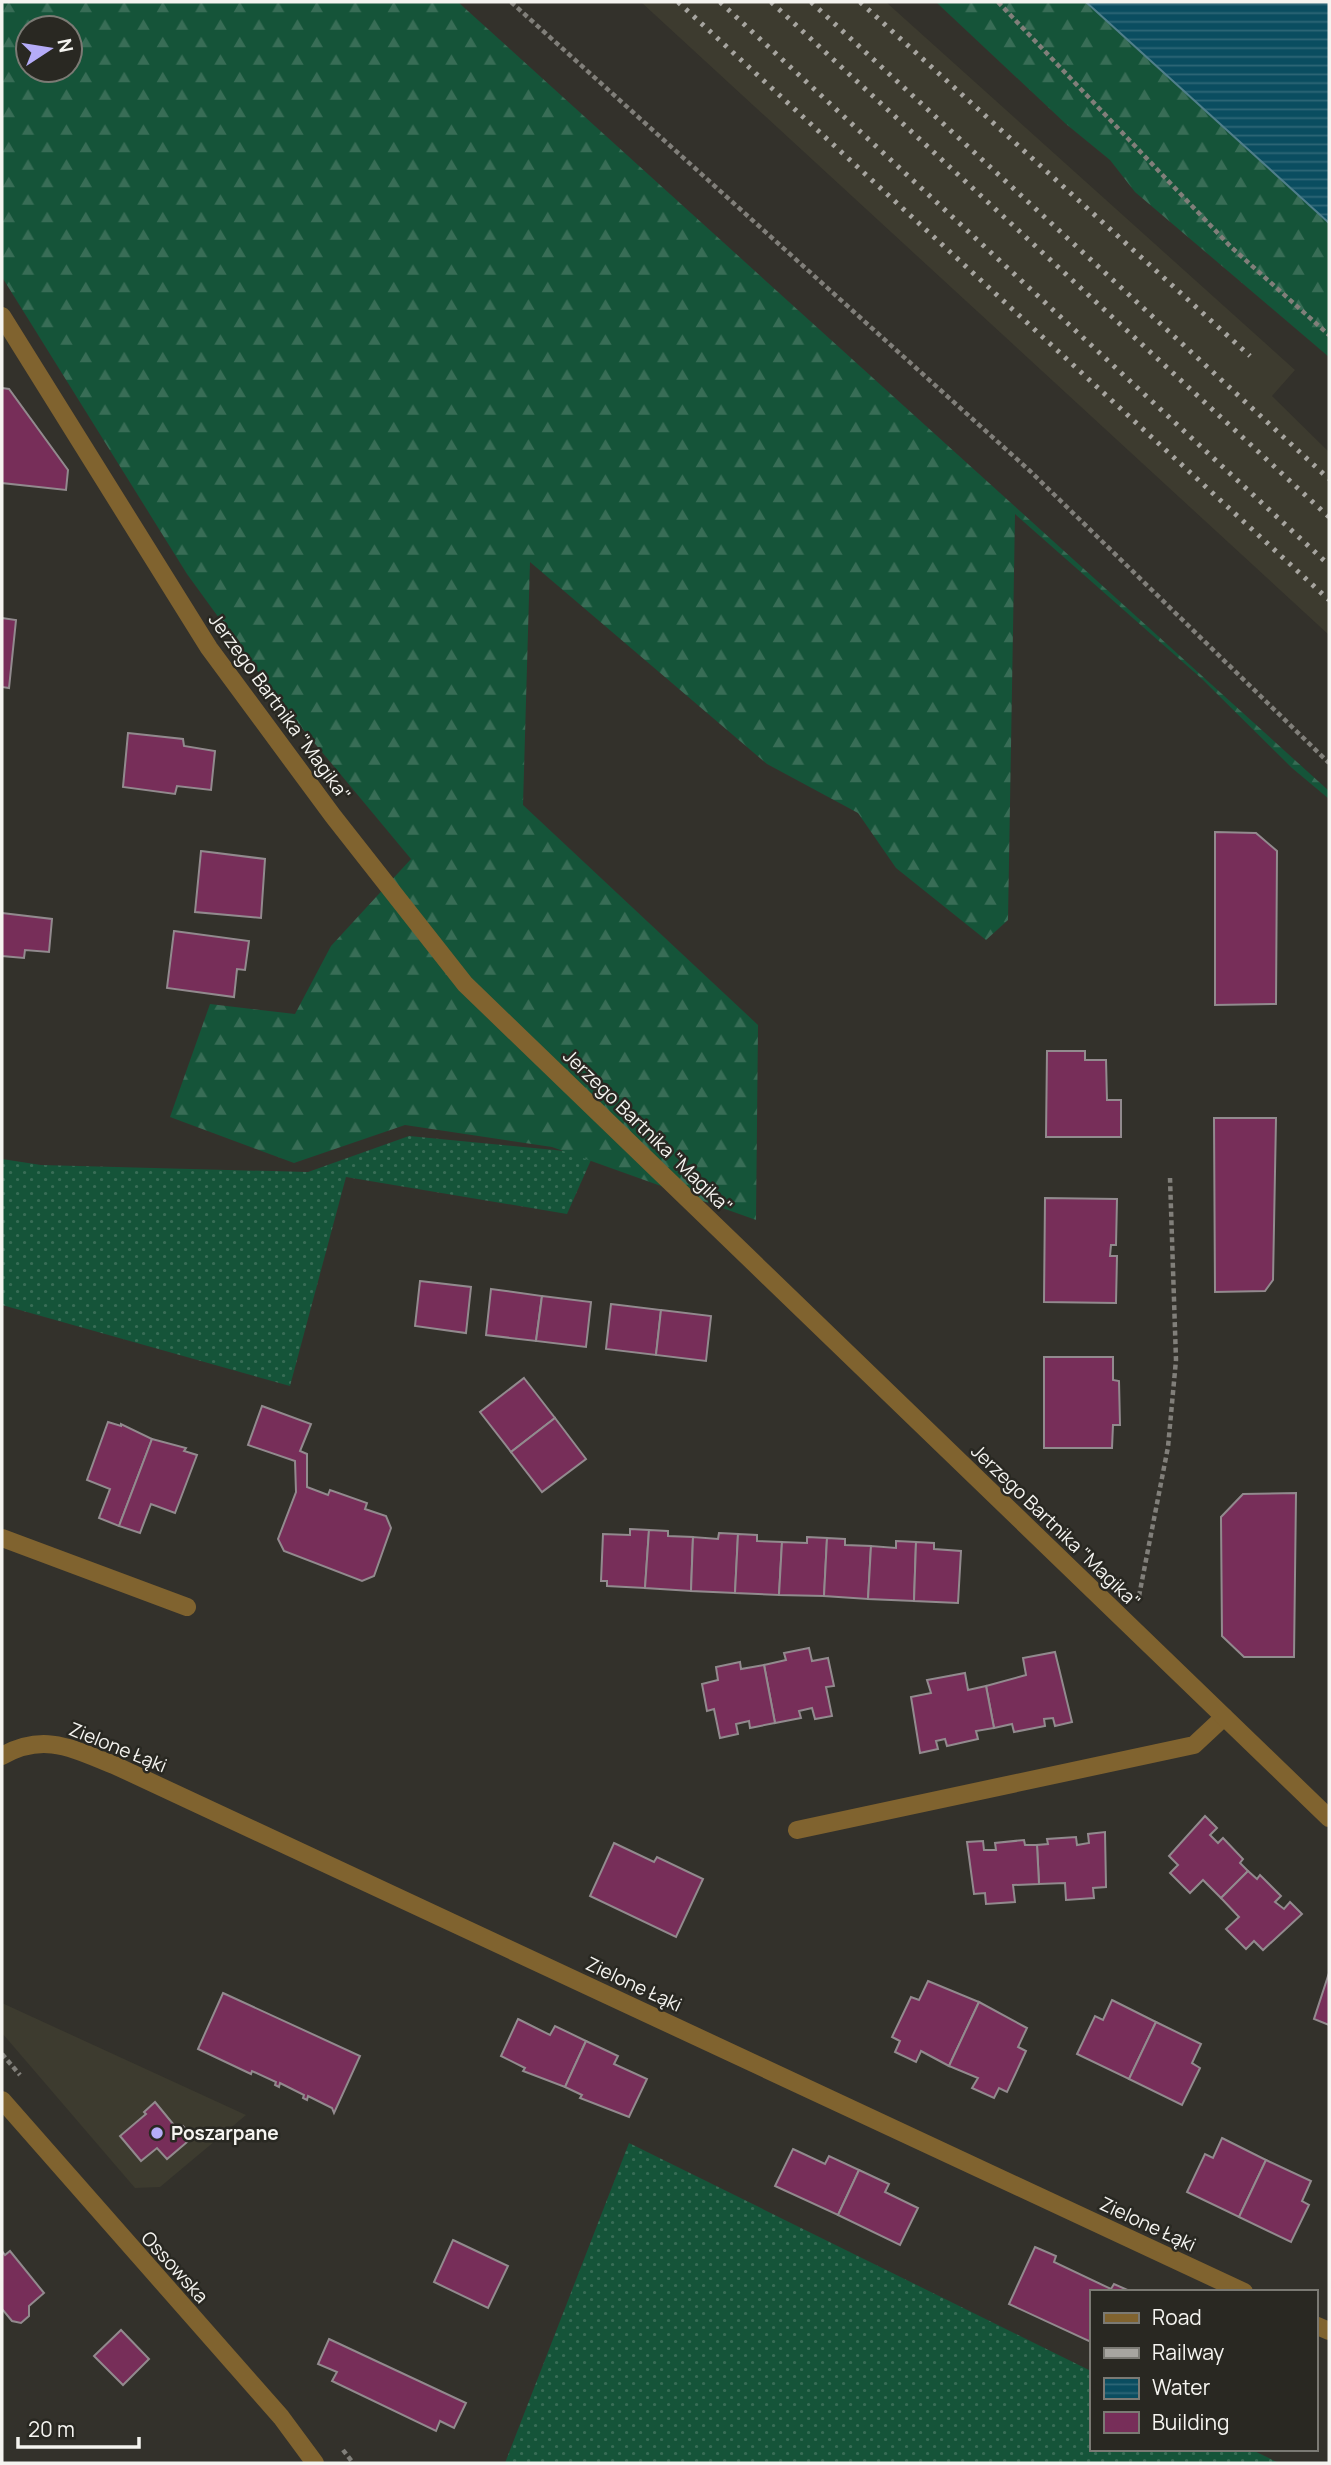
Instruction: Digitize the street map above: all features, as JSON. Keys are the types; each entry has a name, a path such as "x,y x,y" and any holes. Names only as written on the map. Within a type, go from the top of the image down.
{"street":[{"name":"Jerzego Bartnika \"Magika\"","path":"2,316 209,648 333,816 465,984 1329,1818"},
{"path":"2,1538 187,1606"},
{"path":"797,1830 1194,1745 1224,1717"},
{"name":"Zielone Łąki","path":"2,1756 20,1746 57,1743 114,1765 1240,2290"},
{"name":"Ossowska","path":"2,2100 281,2417 315,2463"}],"path":[{"path":"510,2 1030,471 1329,763"},
{"path":"998,2 1231,247 1329,335"},
{"path":"1131,1628 1150,1556 1176,1360 1170,1178"}],"shaded area":[{"path":"641,2 886,2 1295,370 1272,396 1329,452 1329,635"},
{"path":"2,2003 246,2115 160,2187 135,2188 2,2033"}],"green space":[{"path":"2,2 458,2 1329,791 1329,799 1292,768 1202,679 1015,514 1008,920 986,940 896,868 858,813 767,764 530,562 523,805 758,1025 756,1220 552,1147 405,1125 294,1163 170,1117 210,1004 295,1014 331,946 411,859 277,698 187,574 2,277"},
{"path":"936,2 1086,2 1329,223 1329,357 1135,192 1110,160 1066,124"},
{"path":"603,1133 567,1214 346,1177 290,1386 2,1305 2,1159 41,1165 308,1172 409,1136 565,1151"},
{"path":"629,2143 1090,2371 1090,2451 1254,2451 1279,2463 505,2463"}],"water":[{"path":"1086,2 1329,2 1329,223"}],"building":[{"path":"2,388 9,389 68,470 66,490 2,483"},
{"path":"2,618 16,620 9,688 2,687"},
{"path":"128,733 183,739 184,746 215,751 211,790 177,786 175,794 123,787"},
{"path":"1215,832 1256,833 1277,851 1276,1004 1215,1005"},
{"path":"201,851 265,859 261,918 195,912"},
{"path":"2,913 52,919 49,952 25,950 24,958 2,956"},
{"path":"174,931 249,941 245,970 237,969 234,997 167,988"},
{"path":"1047,1051 1085,1051 1085,1060 1106,1060 1107,1100 1121,1100 1121,1137 1046,1137"},
{"path":"1214,1118 1276,1118 1273,1280 1265,1291 1215,1292"},
{"path":"1045,1198 1117,1199 1116,1245 1111,1245 1110,1256 1117,1256 1116,1303 1044,1302"},
{"path":"420,1281 471,1287 466,1333 415,1326"},
{"path":"491,1289 542,1296 536,1341 486,1335"},
{"path":"542,1296 591,1302 586,1347 536,1341"},
{"path":"611,1304 661,1310 656,1355 606,1349"},
{"path":"661,1310 711,1316 706,1361 656,1355"},
{"path":"1044,1357 1113,1357 1113,1380 1119,1381 1120,1425 1113,1425 1112,1448 1044,1448"},
{"path":"524,1378 555,1418 511,1452 480,1412"},
{"path":"262,1406 311,1424 300,1451 307,1454 307,1487 328,1495 330,1490 367,1503 365,1509 386,1516 391,1528 374,1576 362,1581 284,1551 278,1539 296,1492 295,1461 248,1445"},
{"path":"555,1418 586,1459 542,1492 511,1452"},
{"path":"108,1422 121,1424 152,1439 119,1526 99,1518 110,1489 87,1480"},
{"path":"152,1439 186,1448 184,1451 197,1455 175,1513 151,1504 140,1533 119,1526"},
{"path":"1296,1493 1294,1657 1244,1657 1222,1636 1221,1517 1243,1494"},
{"path":"630,1529 649,1530 645,1588 607,1586 607,1581 601,1581 603,1534 630,1535"},
{"path":"649,1530 668,1531 668,1536 693,1537 691,1591 645,1588"},
{"path":"719,1533 738,1534 735,1593 691,1591 693,1537 718,1539"},
{"path":"738,1534 757,1535 757,1541 782,1542 779,1595 735,1593"},
{"path":"807,1537 827,1538 824,1596 779,1595 782,1542 807,1543"},
{"path":"827,1538 845,1539 845,1545 871,1546 868,1599 824,1596"},
{"path":"896,1541 916,1542 914,1601 868,1599 871,1546 896,1548"},
{"path":"916,1542 934,1543 934,1549 961,1551 958,1603 914,1601"},
{"path":"809,1648 812,1661 828,1658 834,1686 826,1687 832,1716 815,1719 812,1708 799,1711 801,1718 775,1723 764,1665 786,1660 784,1653"},
{"path":"1055,1652 1072,1722 1055,1726 1053,1718 1044,1719 1045,1726 1014,1732 1012,1724 994,1728 986,1686 1026,1675 1023,1658"},
{"path":"740,1662 741,1669 764,1665 775,1723 750,1728 749,1721 736,1724 738,1734 720,1738 714,1709 707,1711 702,1684 718,1680 716,1667"},
{"path":"965,1673 968,1690 986,1686 994,1728 976,1731 978,1739 947,1746 945,1739 936,1741 938,1749 920,1753 911,1697 931,1693 927,1680"},
{"path":"1205,1816 1217,1828 1210,1835 1218,1843 1223,1838 1243,1859 1240,1863 1248,1871 1221,1898 1203,1880 1190,1893 1170,1873 1178,1865 1169,1856"},
{"path":"1105,1832 1106,1887 1093,1888 1094,1898 1066,1900 1065,1883 1039,1884 1037,1845 1048,1844 1047,1839 1076,1837 1077,1845 1089,1843 1088,1834"},
{"path":"1024,1840 1025,1845 1037,1845 1039,1884 1013,1885 1015,1902 986,1904 985,1893 974,1894 967,1842 983,1841 984,1850 996,1850 995,1843"},
{"path":"614,1843 654,1862 657,1857 703,1879 676,1937 590,1896"},
{"path":"1248,1871 1257,1879 1260,1875 1281,1896 1275,1902 1284,1909 1290,1902 1302,1914 1263,1950 1254,1941 1246,1949 1226,1929 1239,1917 1221,1898"},
{"path":"1329,1973 1329,2025 1314,2019"},
{"path":"928,1981 979,2002 949,2066 921,2051 916,2062 895,2052 900,2041 892,2037 911,1997 919,2000"},
{"path":"223,1993 360,2056 334,2113 332,2108 308,2096 307,2100 303,2098 304,2095 280,2083 279,2087 275,2085 276,2082 252,2071 251,2074 198,2049"},
{"path":"1112,2000 1156,2022 1129,2079 1077,2054 1095,2016 1103,2020"},
{"path":"979,2002 1027,2028 1018,2047 1026,2051 1007,2092 999,2088 994,2098 972,2088 978,2078 949,2066"},
{"path":"518,2019 550,2035 555,2026 586,2041 565,2087 523,2071 525,2068 501,2056"},
{"path":"1156,2022 1201,2044 1192,2063 1200,2068 1182,2105 1129,2079"},
{"path":"586,2041 618,2056 614,2064 647,2079 629,2117 580,2098 582,2095 565,2087"},
{"name":"Poszarpane","path":"155,2102 178,2130 183,2126 193,2137 167,2159 157,2148 141,2161 120,2136 146,2114 144,2112"},
{"path":"1222,2138 1266,2160 1239,2217 1187,2192 1205,2154 1213,2158"},
{"path":"793,2149 825,2164 829,2156 859,2170 838,2215 775,2186"},
{"path":"1266,2160 1311,2181 1302,2201 1309,2205 1291,2242 1239,2217"},
{"path":"859,2170 889,2184 885,2192 918,2208 900,2245 838,2215"},
{"path":"453,2240 508,2266 488,2308 434,2282"},
{"path":"1035,2247 1056,2256 1054,2262 1111,2289 1114,2284 1128,2290 1090,2290 1090,2342 1009,2304"},
{"path":"2,2251 5,2255 10,2251 44,2293 29,2306 29,2316 21,2323 12,2321 2,2309"},
{"path":"121,2330 149,2359 123,2385 94,2356"},
{"path":"329,2339 466,2403 454,2428 440,2421 436,2431 332,2381 337,2372 318,2364"}],"railway":[{"path":"678,2 1329,600"},
{"path":"720,2 1329,565"},
{"path":"771,2 1329,517"},
{"path":"811,2 1329,479"},
{"path":"860,2 1250,356"}],"place":[{"name":"Poszarpane","path":"157,2133"}]}
